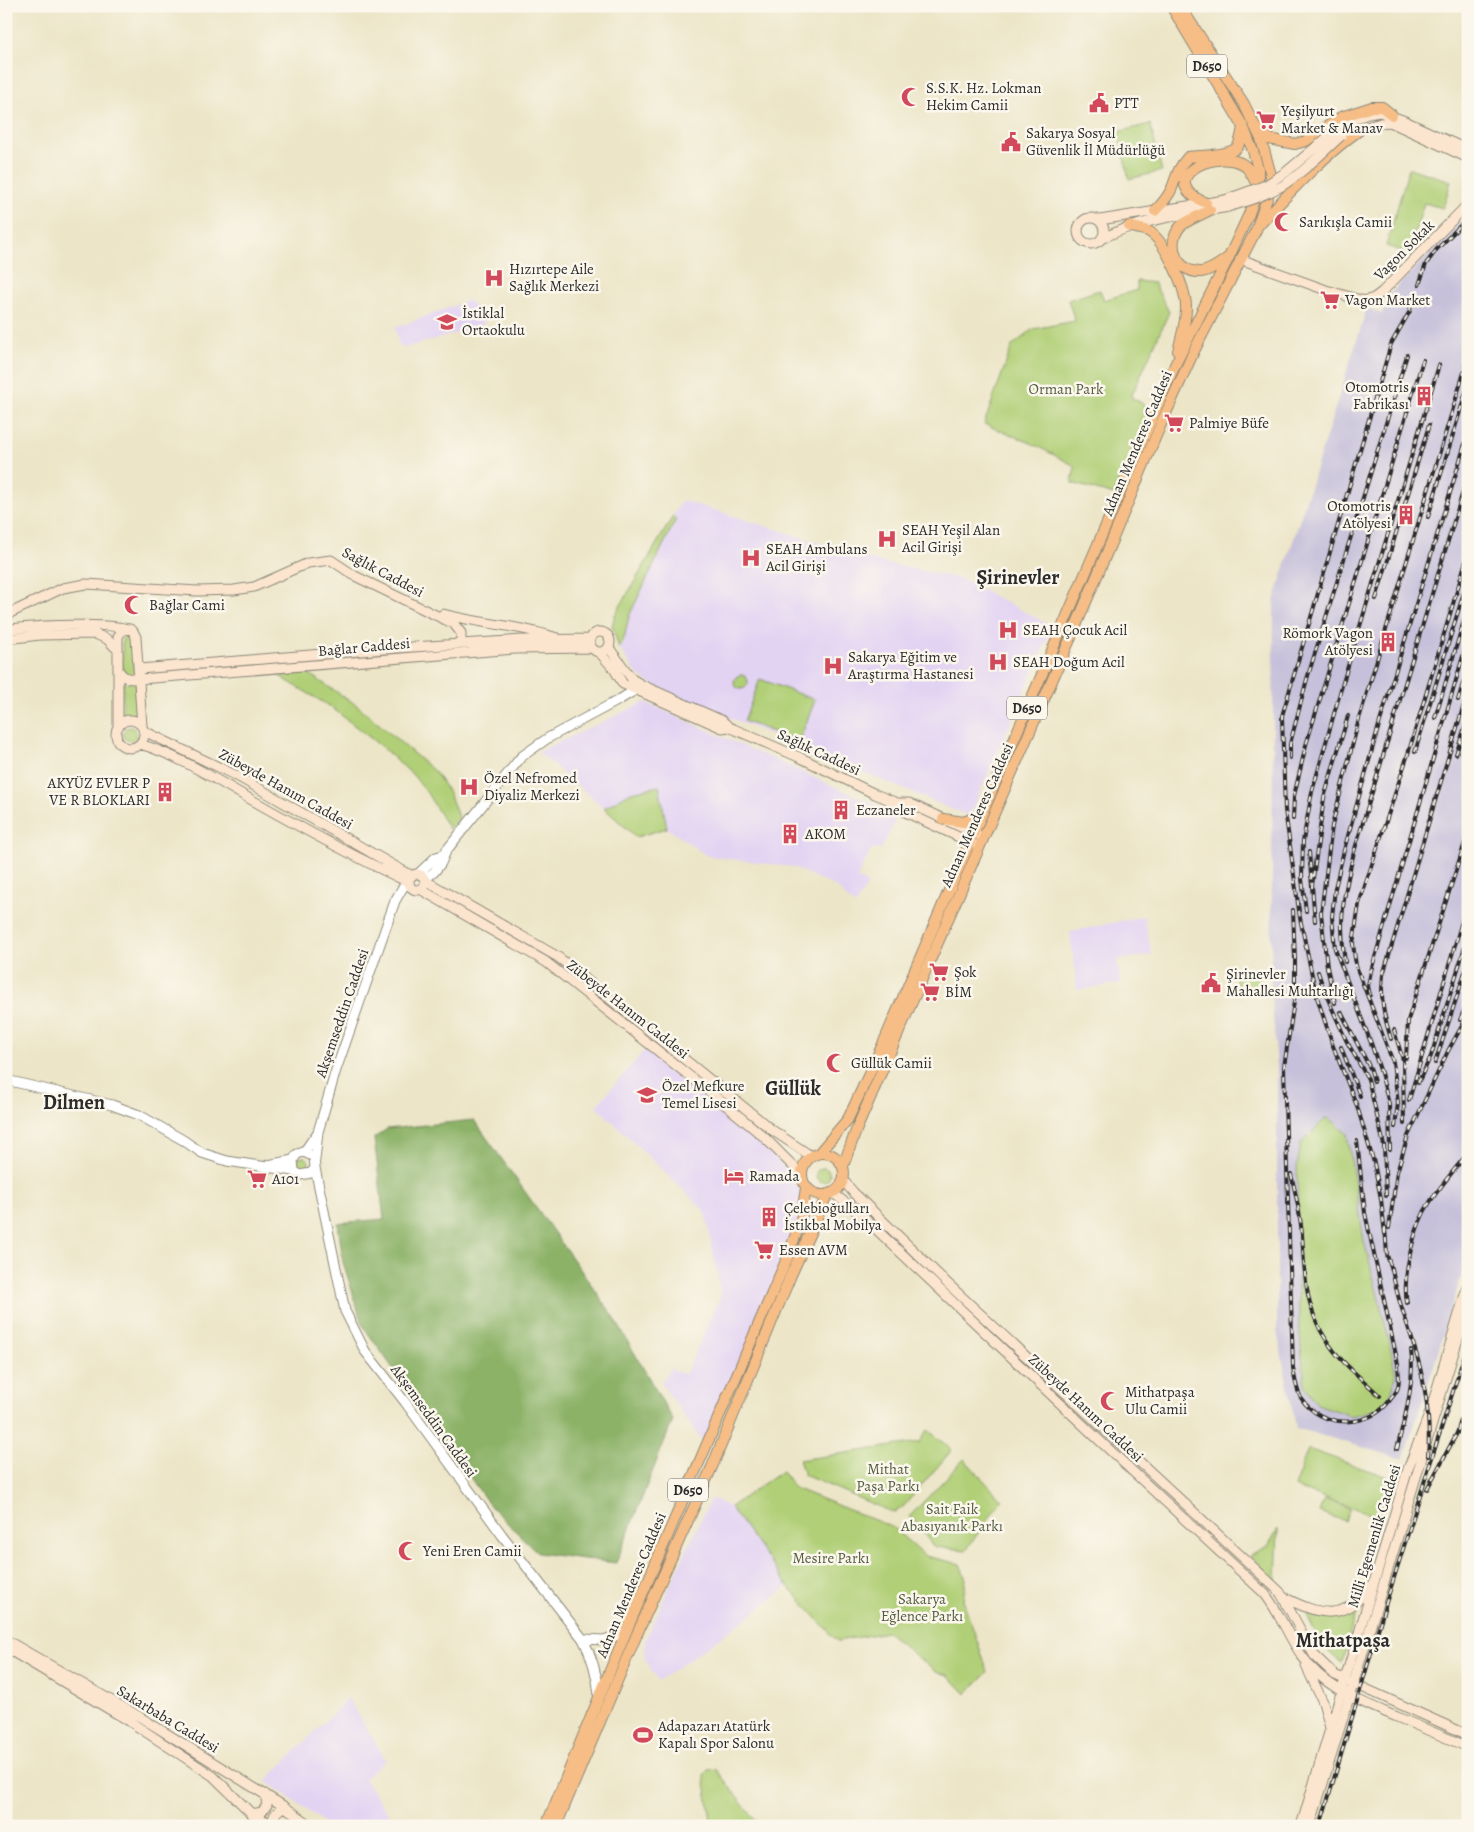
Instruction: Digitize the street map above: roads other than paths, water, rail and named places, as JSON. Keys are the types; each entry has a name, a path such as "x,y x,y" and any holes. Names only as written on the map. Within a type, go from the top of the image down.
{"main road":[{"name":"D650","path":"1171,6 1243,126 1258,169 1258,186 1249,214 1229,257"},
{"path":"1180,6 1269,139 1295,144 1306,141 1341,117 1372,107 1382,107 1392,115"},
{"path":"1244,104 1261,139 1271,175 1268,196 1256,230"},
{"path":"1208,207 1155,211 1100,220 1094,217 1085,219 1079,225 1078,234 1087,244 1096,243 1129,226 1227,203 1266,185 1338,134 1354,119 1368,114 1380,112 1392,115 1468,150"},
{"path":"1338,134 1390,122 1468,158"},
{"path":"1155,211 1171,190 1180,166 1188,157 1232,152 1238,146 1243,126"},
{"path":"1256,230 1290,192 1346,140 1362,129"},
{"path":"1208,207 1189,194 1184,182 1185,177 1192,169 1204,162 1219,160 1242,164 1247,168 1258,186"},
{"name":"Vagon Sokak","path":"1240,259 1326,290 1364,301 1374,298 1382,292 1468,204"},
{"path":"1208,207 1180,226 1173,239 1173,249 1178,262 1189,270 1200,272 1213,268 1229,257"},
{"path":"1100,220 1105,230 1103,238"},
{"path":"1129,226 1148,232 1161,245 1179,276 1186,310 1175,365"},
{"name":"Adnan Menderes Caddesi","path":"843,1166 1161,424 1194,351 1256,230"},
{"name":"Adnan Menderes Caddesi","path":"815,1155 838,1132 855,1107 1175,365 1229,257"},
{"name":"Sağlık Caddesi","path":"6,615 63,588 86,584 198,591 234,590 254,587 308,563 331,560 355,576 454,624 459,628 462,640 456,645"},
{"name":"Sağlık Caddesi","path":"423,609 465,620 526,630 564,640 590,644"},
{"path":"6,630 34,627 86,626 132,630"},
{"path":"122,630 132,630 136,637 143,740 140,744 131,748 122,746 116,740 115,735 118,726 118,637 122,630"},
{"path":"596,632 606,634 610,643 609,648 600,653 590,644 596,632"},
{"path":"6,639 96,634 107,639 118,650"},
{"name":"Sağlık Caddesi","path":"456,645 523,640 564,640"},
{"name":"Bağlar Caddesi","path":"140,679 590,644"},
{"name":"Bağlar Caddesi","path":"138,669 456,645"},
{"name":"Sağlık Caddesi","path":"609,648 639,688"},
{"name":"Sağlık Caddesi","path":"600,653 614,669 623,684 639,688 721,720 729,727 897,803 905,812 949,833 982,842"},
{"path":"118,670 127,679 140,679"},
{"path":"118,726 125,720 129,720 138,723 143,728"},
{"name":"Zübeyde Hanım Caddesi","path":"143,728 251,783 546,962 730,1108 778,1150 802,1175"},
{"name":"Zübeyde Hanım Caddesi","path":"140,744 196,768 356,856 416,882 558,957 772,1130 815,1155"},
{"name":"Sağlık Caddesi","path":"897,803 909,803 943,819 972,838"},
{"name":"Adnan Menderes Caddesi","path":"943,819 964,822 982,814"},
{"path":"949,833 958,838 962,844 961,864"},
{"path":"830,1154 837,1157 843,1166 844,1180 837,1190 830,1194 818,1195 806,1188 802,1175 805,1162 815,1155 830,1154"},
{"name":"Zübeyde Hanım Caddesi","path":"844,1180 865,1204 948,1284 1280,1592 1314,1655 1335,1675 1468,1736"},
{"name":"Adnan Menderes Caddesi","path":"556,1826 599,1695 788,1256 801,1220 806,1188"},
{"name":"Adnan Menderes Caddesi","path":"546,1826 566,1791 637,1634 712,1467 791,1275 830,1194"},
{"name":"Zübeyde Hanım Caddesi","path":"830,1194 861,1215 1265,1594 1275,1606 1302,1657 1323,1702 1331,1729"},
{"name":"Milli Egemenlik Caddesi","path":"1350,1682 1375,1582 1408,1469 1428,1414 1468,1284"},
{"name":"Milli Egemenlik Caddesi","path":"1310,1826 1346,1694 1468,1306"},
{"name":"Zübeyde Hanım Caddesi","path":"1283,1598 1318,1612 1334,1613 1361,1599 1375,1582"},
{"name":"Sakarbaba Caddesi","path":"6,1640 140,1717 285,1806 312,1826"},
{"name":"Sakarbaba Caddesi","path":"6,1648 129,1721 213,1776 252,1814 273,1825"},
{"name":"Zübeyde Hanım Caddesi","path":"1302,1657 1316,1673 1346,1694 1468,1747"},
{"name":"Milli Egemenlik Caddesi","path":"1301,1826 1331,1729 1346,1694"},
{"path":"538,1826 551,1801 566,1791 570,1808 563,1826"},
{"path":"252,1814 262,1812 267,1805 264,1794"},
{"path":"273,1825 276,1811 285,1806"}],"street":[{"name":"Akşemseddin Caddesi","path":"599,1695 597,1673 583,1639 502,1535 406,1402 365,1351 346,1311 327,1218 319,1191 315,1164 318,1132 336,1070 402,888 434,872 441,863 443,855 521,757 548,738 639,688"},
{"path":"6,1080 112,1105 139,1115 202,1153 227,1162 294,1171 304,1176 319,1191"},
{"path":"304,1152 318,1132"},
{"path":"294,1171 293,1160 297,1154 304,1152 311,1154 315,1164 311,1174 304,1176"},
{"path":"264,1166 293,1160"},
{"path":"583,1639 604,1640 626,1632"}],"railway":[{"path":"1419,285 1426,264 1437,249 1468,218"},
{"path":"1385,1234 1374,1163 1357,1106 1333,1046 1316,994 1300,918 1285,810 1282,716 1391,344 1410,311 1411,303"},
{"path":"1290,758 1290,744 1307,679 1407,355"},
{"path":"1293,819 1294,796 1306,745 1423,360"},
{"path":"1306,911 1302,879 1303,841 1312,792 1341,689 1439,365"},
{"path":"1335,1003 1327,967 1321,913 1332,826 1359,719 1464,372"},
{"path":"1428,517 1468,385"},
{"path":"1376,599 1429,425"},
{"path":"1390,1150 1389,1104 1381,1073 1335,949 1332,917 1335,888 1379,725 1468,434"},
{"path":"1345,962 1342,933 1343,907 1354,852 1468,475"},
{"path":"1395,1127 1398,1103 1393,1062 1356,966 1353,944 1359,904 1408,754 1468,554"},
{"path":"1415,752 1468,579"},
{"path":"1435,718 1468,607"},
{"path":"1370,995 1368,986 1371,971 1468,639"},
{"path":"1458,700 1468,667"},
{"path":"1391,1039 1383,1008 1383,975 1468,691"},
{"path":"1315,921 1312,886 1324,798 1348,716"},
{"path":"1456,754 1468,718"},
{"path":"1406,1058 1408,1020 1468,833"},
{"path":"1309,852 1312,886"},
{"path":"1409,1100 1468,901"},
{"path":"1293,910 1295,995 1284,1067 1293,1368 1299,1395 1310,1408 1333,1420 1346,1422 1370,1416 1381,1410 1396,1392 1399,1381 1398,1364 1365,1213 1357,1141"},
{"path":"1418,1083 1431,1056 1468,937"},
{"path":"1435,1063 1468,963"},
{"path":"1318,972 1346,1040 1368,1079 1384,1145 1386,1196"},
{"path":"1460,1020 1468,1001"},
{"path":"1341,1012 1371,1070 1374,1082"},
{"path":"1389,1228 1397,1172 1408,1136 1448,1051 1468,1015"},
{"path":"1394,1030 1403,1060 1404,1124"},
{"path":"1341,1047 1360,1096"},
{"path":"1407,1303 1406,1279 1408,1265 1419,1224 1434,1196 1468,1153"},
{"path":"1291,1174 1300,1219 1307,1289 1319,1328 1338,1356 1380,1396"},
{"path":"1385,1227 1387,1255 1393,1274"},
{"path":"1392,1268 1424,1386 1429,1428 1428,1456"},
{"path":"1320,1826 1385,1606 1468,1344"},
{"path":"1397,1449 1412,1375 1411,1350"},
{"path":"1427,1489 1457,1433 1468,1398"}],"place":[{"name":"S.S.K. Hz. Lokman Hekim Camii","path":"911,97"},
{"name":"PTT","path":"1099,103"},
{"name":"Yeşilyurt Market & Manav","path":"1266,120"},
{"name":"Sakarya Sosyal Güvenlik İl Müdürlüğü","path":"1011,142"},
{"name":"Sarıkışla Camii","path":"1284,222"},
{"name":"Hızırtepe Aile Sağlık Merkezi","path":"494,278"},
{"name":"Vagon Market","path":"1330,300"},
{"name":"İstiklal Ortaokulu","path":"447,322"},
{"name":"Otomotris Fabrikası","path":"1424,396"},
{"name":"Palmiye Büfe","path":"1174,423"},
{"name":"Otomotris Atölyesi","path":"1406,515"},
{"name":"SEAH Yeşil Alan Acil Girişi","path":"887,539"},
{"name":"SEAH Ambulans Acil Girişi","path":"751,558"},
{"name":"Bağlar Cami","path":"134,605"},
{"name":"SEAH Çocuk Acil","path":"1008,630"},
{"name":"Römork Vagon Atölyesi","path":"1388,642"},
{"name":"SEAH Doğum Acil","path":"998,662"},
{"name":"Sakarya Eğitim ve Araştırma Hastanesi","path":"833,666"},
{"name":"Özel Nefromed Diyaliz Merkezi","path":"469,787"},
{"name":"AKYÜZ EVLER P VE R BLOKLARI","path":"165,792"},
{"name":"Eczaneler","path":"841,810"},
{"name":"AKOM","path":"790,834"},
{"name":"Şok","path":"939,972"},
{"name":"Şirinevler Mahallesi Muhtarlığı","path":"1211,983"},
{"name":"BİM","path":"930,992"},
{"name":"Güllük Camii","path":"836,1063"},
{"name":"Özel Mefkure Temel Lisesi","path":"647,1095"},
{"name":"Ramada","path":"734,1176"},
{"name":"A101","path":"257,1179"},
{"name":"Çelebioğulları İstikbal Mobilya","path":"769,1217"},
{"name":"Essen AVM","path":"764,1250"},
{"name":"Mithatpaşa Ulu Camii","path":"1110,1401"},
{"name":"Yeni Eren Camii","path":"408,1551"},
{"name":"Adapazarı Atatürk Kapalı Spor Salonu","path":"643,1735"}],"district":[{"name":"Şirinevler","path":"1018,577"},
{"name":"Güllük","path":"793,1088"},
{"name":"Dilmen","path":"74,1102"},
{"name":"Mithatpaşa","path":"1343,1640"}],"park label":[{"name":"Orman Park","path":"1066,389"},
{"name":"Mithat Paşa Parkı","path":"888,1478"},
{"name":"Sait Faik Abasıyanık Parkı","path":"952,1518"},
{"name":"Mesire Parkı","path":"831,1558"},
{"name":"Sakarya Eğlence Parkı","path":"922,1608"}]}
